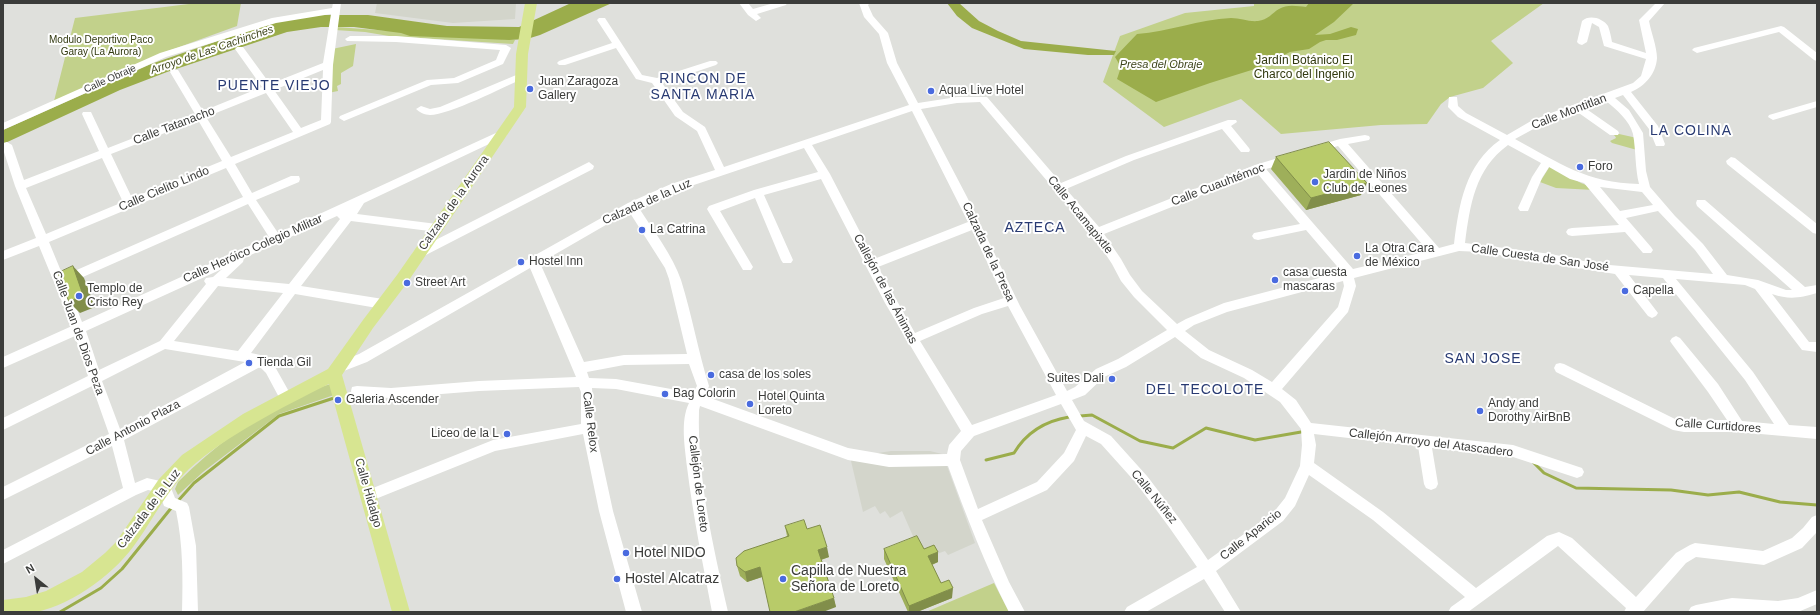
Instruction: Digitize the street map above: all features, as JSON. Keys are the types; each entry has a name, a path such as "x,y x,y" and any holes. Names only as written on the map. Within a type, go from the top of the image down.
{"main road":[{"name":"Calzada de la Aurora","path":"335,372 437,228 520,107 522,54 531,3"},
{"name":"Calzada de la Luz","path":"3,610 32,604 56,596 86,579 106,565 130,538 171,498 178,469 202,449 253,416 335,372"},
{"name":"Calle Hidalgo","path":"335,372 401,612"}],"street":[{"path":"743,3 754,16 783,3"},
{"name":"Calle Montitlan","path":"1458,247 1467,196 1481,164 1489,156 1509,139 1540,121 1625,91 1639,84 1646,78 1652,58 1650,40 1644,20 1661,3"},
{"name":"Calzada de la Presa","path":"865,4 869,17 883,33 892,63 914,107 931,136 975,224 1010,301 1064,396"},
{"path":"328,65 336,9"},
{"name":"Calle Obraje","path":"3,127 163,55 275,20 336,9"},
{"path":"602,20 639,77 656,82 713,63"},
{"path":"1582,42 1587,21 1594,20 1602,26 1606,34 1607,44 1652,58"},
{"path":"1697,50 1781,29 1817,58"},
{"path":"344,118 430,82 455,81 500,62 506,48 396,40 350,39"},
{"path":"562,63 617,45"},
{"path":"240,49 299,133"},
{"path":"502,57 522,54"},
{"name":"Calle Tatanacho","path":"20,186 328,65"},
{"name":"Calle Cielito Lindo","path":"3,256 326,122 328,65"},
{"path":"175,72 250,199 276,239"},
{"path":"421,109 429,112 442,110 521,76"},
{"path":"656,82 679,114 701,129 721,172"},
{"path":"1625,91 1654,128 1660,144 1640,140"},
{"path":"1608,97 1625,112 1638,133 1645,188 1661,208 1699,247 1723,278"},
{"name":"Calzada de la Luz","path":"335,372 363,358 632,206 675,187 914,107 957,100 983,99"},
{"name":"Calle Acamapixtle","path":"983,99 1097,232 1117,262 1125,278 1138,294 1175,330"},
{"path":"1453,100 1453,107 1462,115 1480,126 1509,139 1574,176 1589,182 1615,187 1645,188"},
{"path":"1773,117 1817,104"},
{"path":"1578,107 1614,133"},
{"path":"86,114 129,204"},
{"path":"1059,188 1130,158 1228,123 1245,150"},
{"name":"Calle Heróico Colegio Militar","path":"3,363 362,200 502,134"},
{"name":"Calle Cuauhtémoc","path":"1097,232 1259,168 1340,142 1365,138"},
{"name":"Callejón de las Ánimas","path":"806,142 825,174 871,265 912,339 969,432"},
{"path":"1340,142 1436,252"},
{"name":"Calle Juan de Dios Peza","path":"7,145 20,186 79,328 95,378 118,437 127,480 131,491"},
{"path":"1731,161 1817,230"},
{"path":"1524,208 1536,178 1548,162"},
{"path":"418,254 589,166"},
{"path":"1259,168 1349,274 1350,286 1344,309 1321,333 1274,389"},
{"path":"747,267 713,209 758,193 825,174"},
{"path":"60,282 295,180"},
{"path":"1589,182 1647,250"},
{"path":"758,193 787,260"},
{"path":"242,356 348,216 362,200"},
{"path":"1701,202 1803,292"},
{"name":"Callejón de Loreto","path":"632,206 670,267 675,279 694,358 704,386 701,394 694,404 691,442 699,510 720,612"},
{"path":"1617,216 1661,208"},
{"path":"325,216 348,216 437,228"},
{"path":"871,265 975,224"},
{"path":"1258,236 1308,226"},
{"path":"1572,232 1627,228"},
{"name":"Calle Cuesta de San José","path":"969,432 1080,391 1100,373 1139,354 1175,330 1224,308 1349,274 1458,247 1481,248 1551,258 1598,268 1723,278 1757,283 1786,294 1817,289"},
{"path":"3,424 164,344 215,282 246,253"},
{"name":"Calle Relox","path":"533,261 585,382 587,392 588,428 606,511 634,612"},
{"path":"1618,269 1652,313"},
{"path":"1666,273 1674,285 1749,376 1786,431"},
{"path":"192,277 215,282 292,289 383,304"},
{"path":"1757,283 1812,347"},
{"path":"912,339 978,311 1010,301"},
{"name":"Calle Aparicio","path":"1132,612 1207,569 1278,517 1290,502 1307,466 1309,445 1307,428 1291,404 1274,389 1248,374 1205,354 1175,330"},
{"path":"1676,341 1713,388 1738,426"},
{"path":"164,344 261,360 270,369 286,397"},
{"path":"580,368 624,360 694,358"},
{"name":"Calle Antonio Plaza","path":"3,494 118,437 261,360"},
{"name":"Calle Curtidores","path":"1560,368 1673,424 1684,426 1738,426 1817,433"},
{"path":"357,391 391,393 479,386 585,382 616,384 759,422 848,454 889,461 953,460"},
{"path":"974,517 1042,486 1069,457 1083,429 1064,396"},
{"path":"368,496 493,446 588,428"},
{"name":"Callejón Arroyo del Atascadero","path":"1307,428 1513,451 1576,472"},
{"name":"Calle Núñez","path":"1083,429 1104,438 1176,523 1207,569 1233,612"},
{"path":"969,432 954,449 953,460 974,517 1004,588 1017,612"},
{"path":"1424,440 1431,484"},
{"path":"1307,466 1378,516 1476,597"},
{"path":"3,557 147,484 171,498 186,522 190,612"},
{"path":"1456,612 1552,541 1559,539 1567,542 1635,610 1681,558 1695,550 1764,558 1797,543 1808,533 1817,521"},
{"path":"1696,612 1732,605 1778,608 1798,605 1817,597"}],"shaded area":[{"path":"377,3 516,3 515,19 453,23 375,13"},
{"path":"891,451 930,451 950,456 947,466 975,543 948,555 945,551 923,559 902,511 890,518 885,511 880,514 875,506 863,512 851,461 852,452 865,455"}],"green space":[{"name":"Modulo Deportivo Paco Garay (La Aurora)","path":"197,3 241,3 237,26 160,54 54,101 75,18"},
{"name":"Jardín Botánico El Charco del Ingenio","path":"1254,3 1544,3 1491,41 1513,63 1483,88 1450,97 1441,104 1427,124 1381,125 1281,134 1241,99 1164,127 1103,82 1120,36 1185,13 1254,6"},
{"path":"336,27 515,40 513,44 389,36 365,32 335,30"},
{"path":"356,44 353,66 341,73 341,84 337,86 338,91 328,93 332,49"},
{"path":"1610,132 1637,138 1637,150 1612,143 1610,141 1616,138"},
{"path":"1550,166 1594,190 1556,188 1540,182"},
{"path":"331,384 334,395 279,414 203,472 178,495 175,489 178,482 206,456 236,432 268,411 285,402 305,392"},
{"path":"994,583 1009,612 926,612"}],"water":[{"name":"Arroyo de Las Cachinches","path":"571,3 612,3 540,35 527,39 509,40 410,36 401,33 354,27 321,27 287,32 167,72 120,90 3,144 3,130 151,64 273,22 309,15 368,15 447,26 519,27"},
{"path":"947,3 959,3 979,21 1021,41 1116,51 1114,55 1088,55 1024,49 972,28 957,16"},
{"name":"Presa del Obraje","path":"1309,3 1354,3 1334,22 1315,35 1330,34 1351,27 1358,29 1356,35 1337,40 1326,40 1309,49 1290,52 1258,68 1156,102 1117,79 1121,67 1115,57 1137,34 1161,31 1219,19 1234,18 1258,21 1267,18 1282,7 1306,7"}],"building":[{"name":"Jardin de Niños Club de Leones","path":"1329,142 1367,183 1311,198 1276,157"},
{"path":"73,266 83,295 69,302 58,273"},
{"path":"804,520 807,529 820,525 827,547 818,550 834,598 794,612 770,612 760,567 745,572 737,566 736,558 744,551 789,536 785,526"},
{"path":"917,536 924,549 934,545 938,552 928,556 941,583 949,580 953,588 909,606 884,549"}],"waterway":[{"path":"177,502 194,483 279,416 334,398"},
{"path":"1080,416 1092,415 1140,441 1173,448 1206,428 1255,440 1301,432"},
{"path":"986,460 1014,453 1024,440 1037,429 1044,425 1069,417"},
{"path":"1533,462 1544,473 1576,488 1671,490 1708,495 1739,492 1780,502 1817,505"},
{"path":"60,612 101,588 122,569 172,507"}],"place":[{"name":"Juan Zaragoza Gallery","path":"530,89"},
{"name":"Aqua Live Hotel","path":"931,91"},
{"name":"Foro","path":"1580,167"},
{"name":"Jardin de Niños Club de Leones","path":"1315,182"},
{"name":"La Catrina","path":"642,230"},
{"name":"La Otra Cara de México","path":"1357,256"},
{"name":"Hostel Inn","path":"521,262"},
{"name":"casa cuesta mascaras","path":"1275,280"},
{"name":"Street Art","path":"407,283"},
{"name":"Capella","path":"1625,291"},
{"name":"Templo de Cristo Rey","path":"79,296"},
{"name":"Tienda Gil","path":"249,363"},
{"name":"casa de los soles","path":"711,375"},
{"name":"Suites Dali","path":"1112,379"},
{"name":"Bag Colorin","path":"665,394"},
{"name":"Galeria Ascender","path":"338,400"},
{"name":"Hotel Quinta Loreto","path":"750,404"},
{"name":"Andy and Dorothy AirBnB","path":"1480,411"},
{"name":"Liceo de la L","path":"507,434"},
{"name":"Hotel NIDO","path":"626,553"},
{"name":"Hostel Alcatraz","path":"617,579"},
{"name":"Capilla de Nuestra Señora de Loreto","path":"783,579"}],"district":[{"name":"PUENTE VIEJO","path":"274,86"},
{"name":"RINCON DE SANTA MARIA","path":"703,88"},
{"name":"LA COLINA","path":"1691,131"},
{"name":"AZTECA","path":"1035,228"},
{"name":"SAN JOSE","path":"1483,359"},
{"name":"DEL TECOLOTE","path":"1205,390"}]}
